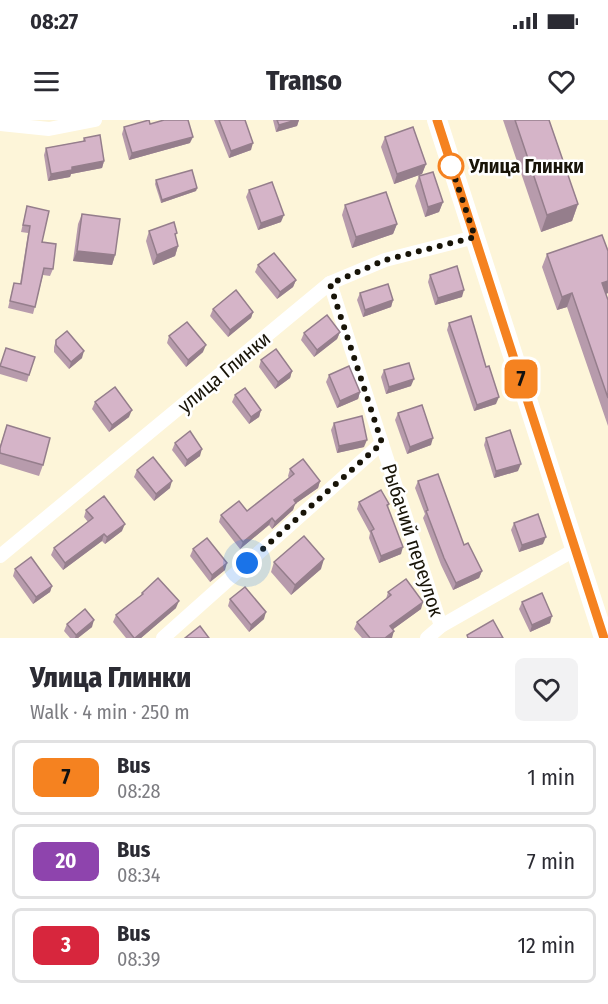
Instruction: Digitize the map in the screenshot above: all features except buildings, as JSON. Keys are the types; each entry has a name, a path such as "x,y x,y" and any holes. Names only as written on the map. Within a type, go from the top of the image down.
{"street":[{"path":"0,124 50,129 95,120"},
{"path":"437,120 604,638"},
{"name":"улица Глинки","path":"0,556 330,284 385,260 475,237"},
{"name":"Рыбачий переулок","path":"330,284 441,626"},
{"path":"163,638 382,443"},
{"path":"427,638 441,626 576,549"}],"bus line":[{"name":"7","path":"437,120 604,638"}],"place":[{"name":"Улица Глинки","path":"451,166"}],"route":[{"path":"247,563 382,443 330,284 385,260 475,237 451,166"}]}
